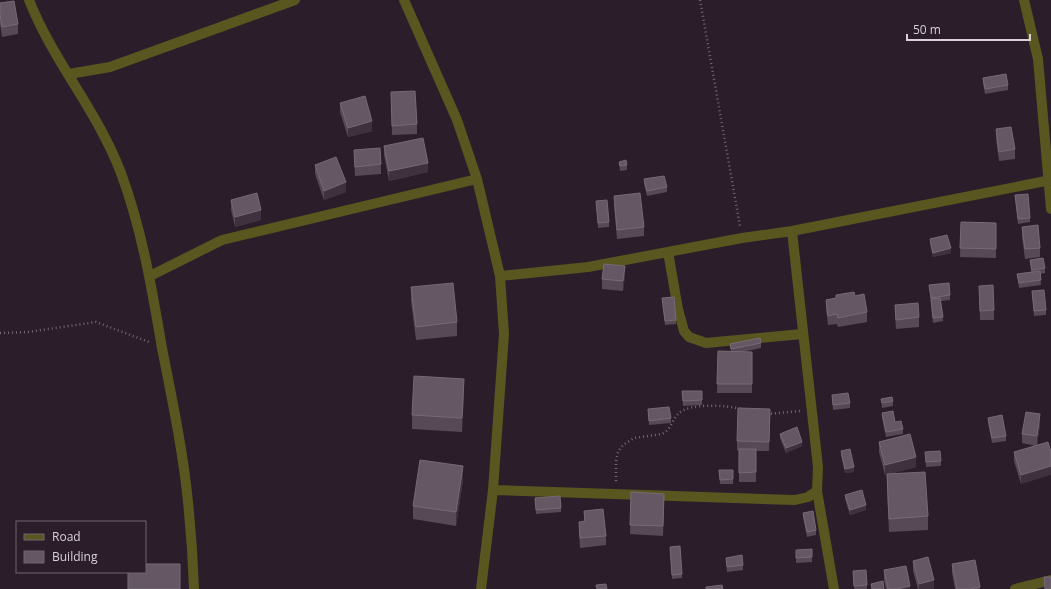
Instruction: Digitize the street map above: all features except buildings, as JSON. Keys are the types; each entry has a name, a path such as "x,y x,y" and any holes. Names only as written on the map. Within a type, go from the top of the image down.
{"street":[{"path":"29,0 38,22 93,113 120,172 138,224 150,276 188,501 194,589"},
{"path":"69,74 110,67 295,0"},
{"path":"404,0 457,120 477,180 500,276 504,334 493,490 481,589"},
{"path":"1024,0 1038,59 1050,180 1051,209"},
{"path":"150,276 222,240 477,180"},
{"path":"500,276 588,267 742,238 792,231 1050,180"},
{"path":"792,231 802,334 812,410 818,479 817,491 834,589"},
{"path":"668,252 678,309 684,332 689,337 706,343 802,334"},
{"path":"493,490 795,500 808,497 817,491"},
{"path":"1015,589 1051,580"}],"path":[{"path":"700,0 742,238"},
{"path":"0,333 28,332 96,322 162,348"},
{"path":"610,494 616,479 618,452 628,440 667,432 677,416 686,409 722,405 748,411"},
{"path":"765,414 812,410"}]}
